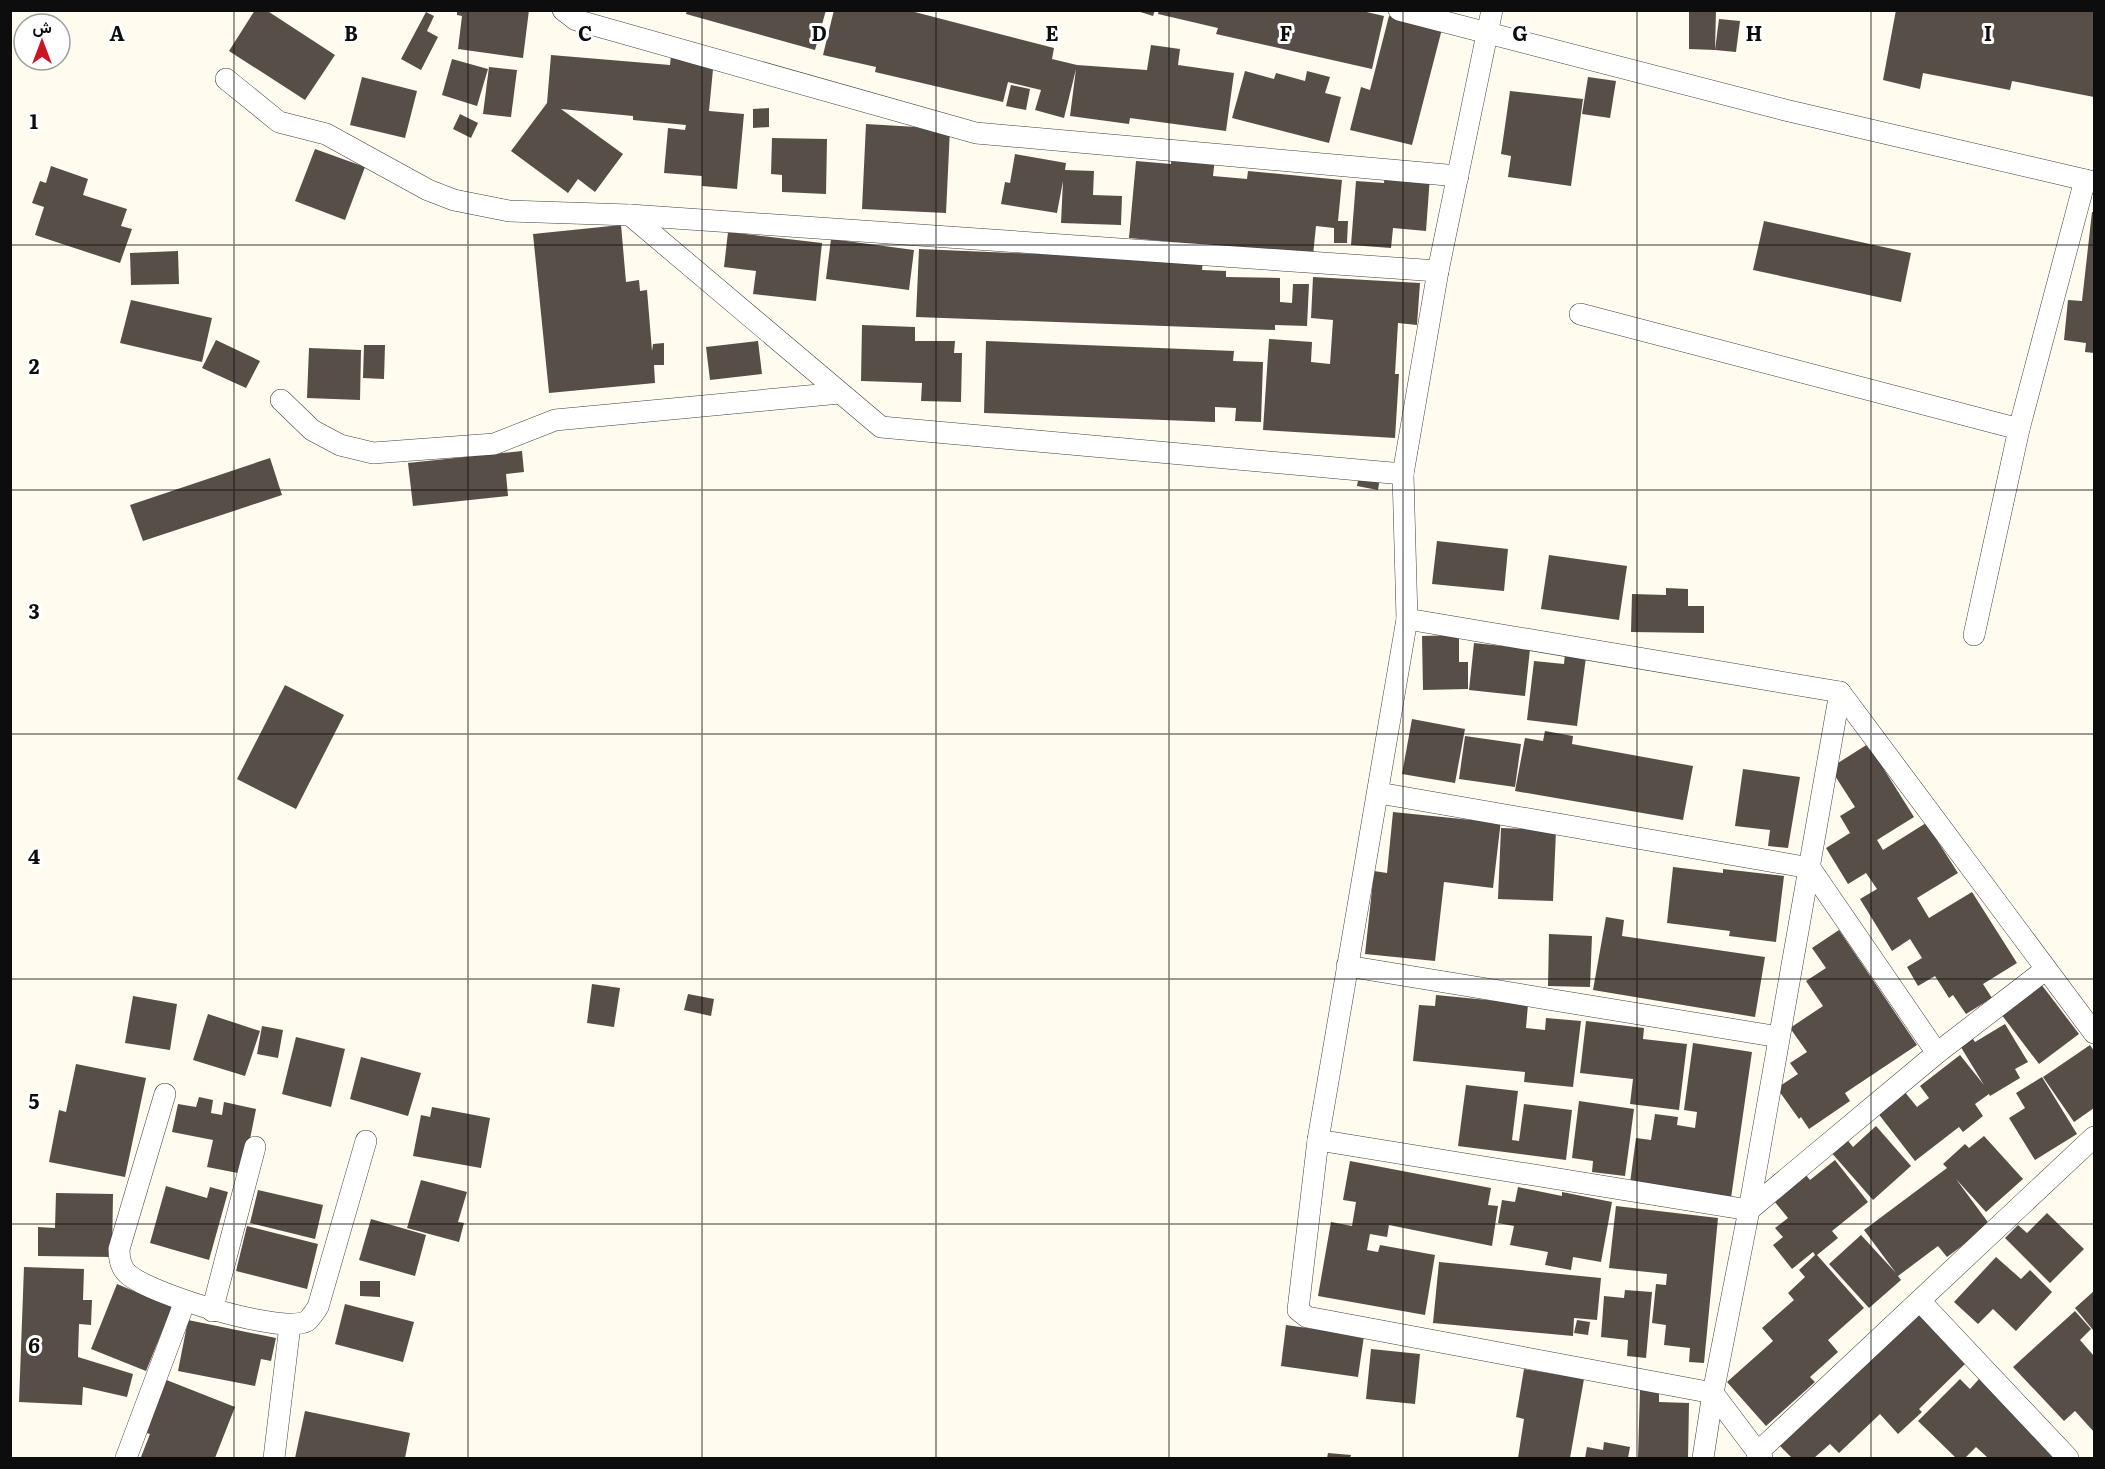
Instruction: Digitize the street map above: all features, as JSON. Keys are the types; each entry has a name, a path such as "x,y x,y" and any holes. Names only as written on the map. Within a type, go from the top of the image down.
{"street":[{"path":"562,10 576,20 976,133 1458,176"},
{"path":"1399,10 1785,110 2090,181 2019,429 1974,635"},
{"path":"1492,10 1438,270 1403,474 1407,620 1318,1140 1298,1305 1301,1315 1713,1393 1759,1456 2094,1137"},
{"path":"226,79 279,122 326,134 428,190 454,200 509,211 630,215 1438,270"},
{"path":"630,215 881,428 1403,474"},
{"path":"1580,314 2019,429"},
{"path":"281,400 312,430 340,445 373,453 494,444 555,420 840,393"},
{"path":"1407,620 1840,692 2094,1034"},
{"path":"1703,1458 1840,692"},
{"path":"1379,793 1810,868 1937,1053"},
{"path":"1347,966 1779,1037"},
{"path":"1318,1140 1749,1210 1937,1053 2045,970"},
{"path":"165,1094 118,1250 119,1260 129,1275 212,1311 290,1325 307,1321 318,1307 366,1141"},
{"path":"212,1311 255,1147"},
{"path":"126,1458 185,1301"},
{"path":"1920,1301 2068,1458"},
{"path":"274,1458 290,1325"}],"building":[{"path":"255,10 266,10 335,55 305,100 229,51"},
{"path":"457,10 529,10 523,58 458,49 462,16 457,15"},
{"path":"687,10 826,10 815,50 686,14"},
{"path":"834,10 907,10 1054,48 1052,59 1077,65 1147,70 1151,45 1180,49 1178,65 1234,73 1226,131 1130,118 1129,124 1070,116 1076,69 1064,118 1035,110 1041,90 1008,82 1003,102 875,72 876,67 823,55"},
{"path":"1134,10 1155,10 1153,16"},
{"path":"1159,10 1358,10 1384,16 1372,69 1216,34 1218,28 1158,14"},
{"path":"1689,10 1716,10 1715,50 1689,49"},
{"path":"1896,10 2094,10 2094,97 2012,81 2010,90 1923,73 1920,89 1883,80"},
{"path":"426,12 434,16 427,31 438,37 421,70 401,59"},
{"path":"1389,16 1442,29 1412,145 1350,130 1361,87 1370,90"},
{"path":"1719,19 1740,21 1736,52 1715,50"},
{"path":"551,55 670,65 671,55 714,59 709,111 744,114 737,189 702,186 702,176 664,173 668,128 685,130 686,125 633,120 633,116 561,109 623,154 595,192 578,179 568,193 511,151 547,103"},
{"path":"452,59 488,69 477,106 442,95"},
{"path":"489,67 517,70 511,117 483,114"},
{"path":"1245,71 1274,79 1276,73 1305,81 1307,71 1330,77 1325,93 1341,97 1329,143 1232,118"},
{"path":"362,77 417,91 405,138 350,125"},
{"path":"1588,77 1616,81 1610,118 1582,114"},
{"path":"1011,85 1030,89 1026,110 1006,106"},
{"path":"1510,91 1583,99 1571,186 1508,177 1511,156 1501,154"},
{"path":"769,108 769,127 753,128 753,109"},
{"path":"460,114 478,123 471,138 453,129"},
{"path":"866,124 950,129 946,213 862,209"},
{"path":"772,138 827,139 826,194 782,192 782,175 771,174"},
{"path":"315,149 365,167 345,220 295,201"},
{"path":"1015,154 1066,163 1065,170 1094,171 1093,195 1122,196 1121,225 1061,223 1063,181 1057,213 1001,204 1005,182 1010,183"},
{"path":"1172,154 1215,158 1213,176 1247,179 1248,171 1342,180 1338,221 1348,221 1347,243 1334,243 1334,228 1316,226 1313,255 1129,238 1136,161 1171,164"},
{"path":"51,166 88,179 83,195 127,209 121,226 132,229 120,263 35,235 44,207 32,203 40,181 46,183"},
{"path":"1385,173 1430,176 1426,231 1393,228 1391,248 1351,245 1356,181 1384,183"},
{"path":"2092,212 2094,212 2094,353 2085,352 2086,343 2064,340 2068,300 2082,301"},
{"path":"1764,221 1911,253 1901,302 1753,270"},
{"path":"621,225 626,282 639,280 640,291 647,290 652,351 653,344 664,343 664,365 654,365 655,383 549,393 533,234"},
{"path":"728,232 822,243 816,301 753,294 756,271 724,267"},
{"path":"831,239 914,250 909,290 826,279"},
{"path":"919,249 1203,261 1202,270 1226,271 1226,277 1280,278 1280,302 1292,303 1293,284 1309,284 1307,326 1275,325 1275,330 916,317"},
{"path":"178,251 179,284 131,285 130,253"},
{"path":"1313,277 1420,283 1417,325 1398,323 1395,374 1399,374 1395,438 1263,430 1269,339 1312,342 1311,362 1330,364 1333,320 1311,318"},
{"path":"131,300 212,318 202,362 120,343"},
{"path":"862,325 915,327 915,341 955,341 954,353 962,353 961,402 921,401 922,383 861,381"},
{"path":"216,340 260,361 246,388 202,368"},
{"path":"758,341 762,374 710,380 706,347"},
{"path":"986,341 1234,351 1233,361 1263,362 1261,422 1235,421 1236,408 1215,407 1215,422 984,413"},
{"path":"364,345 385,345 384,379 363,378"},
{"path":"309,348 361,350 360,400 307,398"},
{"path":"522,451 524,472 506,474 508,496 413,506 408,463"},
{"path":"270,458 282,495 143,541 130,505"},
{"path":"1359,474 1380,478 1378,490 1357,486"},
{"path":"1437,541 1508,549 1504,591 1432,584"},
{"path":"1549,555 1627,566 1619,620 1541,609"},
{"path":"1666,588 1688,589 1688,606 1704,606 1704,633 1631,632 1632,594 1666,595"},
{"path":"1459,635 1459,662 1468,662 1468,689 1423,690 1422,636"},
{"path":"1474,643 1530,649 1525,696 1469,690"},
{"path":"1565,654 1586,657 1577,726 1527,720 1534,661 1564,664"},
{"path":"285,685 344,715 296,809 237,779"},
{"path":"1412,719 1465,729 1455,783 1402,774"},
{"path":"1545,731 1573,736 1572,744 1693,766 1683,820 1515,791 1525,738 1543,741"},
{"path":"1465,736 1521,744 1515,787 1459,779"},
{"path":"1868,744 1914,817 1877,840 1883,850 1926,823 1958,873 1917,898 1929,918 1972,892 2017,963 1983,984 1992,998 1966,1014 1953,995 1949,998 1935,976 1918,986 1907,967 1922,958 1910,939 1892,951 1860,899 1877,889 1866,873 1848,884 1826,848 1850,833 1840,816 1855,807 1830,768"},
{"path":"1743,769 1800,777 1788,848 1768,846 1770,830 1735,826"},
{"path":"1393,812 1481,821 1501,820 1493,888 1444,882 1435,961 1365,954 1374,871 1387,873"},
{"path":"1501,828 1556,830 1553,901 1498,899"},
{"path":"1673,867 1723,873 1723,869 1784,876 1776,942 1729,936 1730,931 1667,923"},
{"path":"1606,917 1624,920 1622,936 1765,957 1755,1017 1593,990"},
{"path":"1839,930 1917,1045 1845,1093 1850,1101 1809,1129 1777,1088 1798,1074 1790,1063 1807,1052 1790,1028 1823,1006 1806,981 1826,968 1812,948"},
{"path":"1549,934 1592,936 1590,987 1548,986"},
{"path":"592,984 620,988 614,1027 587,1023"},
{"path":"2041,984 2079,1034 2039,1064 2001,1014"},
{"path":"688,994 714,999 711,1016 684,1010"},
{"path":"1436,995 1528,1004 1526,1028 1545,1030 1546,1018 1581,1021 1573,1087 1524,1082 1525,1072 1413,1061 1419,1005 1435,1006"},
{"path":"133,996 177,1004 170,1050 125,1043"},
{"path":"208,1014 260,1031 245,1076 193,1060"},
{"path":"1586,1021 1644,1028 1643,1039 1687,1044 1679,1110 1630,1104 1633,1079 1580,1073"},
{"path":"2005,1024 2028,1062 2015,1069 2020,1078 1975,1104 1983,1116 1963,1132 1959,1127 1915,1161 1877,1112 1904,1091 1917,1107 1929,1098 1920,1086 1960,1055 1984,1085 1959,1044 1971,1036 1975,1042"},
{"path":"262,1026 283,1030 278,1058 257,1054"},
{"path":"296,1037 345,1049 331,1107 282,1094"},
{"path":"1693,1043 1752,1052 1731,1198 1630,1183 1636,1138 1651,1140 1655,1114 1678,1117 1677,1125 1695,1128 1697,1112 1684,1110"},
{"path":"2090,1045 2094,1051 2094,1108 2074,1122 2043,1077"},
{"path":"361,1057 421,1073 408,1116 350,1099"},
{"path":"76,1064 146,1078 125,1177 49,1162 59,1110 66,1112"},
{"path":"2042,1077 2077,1134 2035,1160 2009,1118 2025,1108 2016,1093"},
{"path":"1466,1085 1518,1091 1512,1140 1519,1141 1524,1104 1572,1110 1566,1160 1458,1146"},
{"path":"199,1097 213,1100 211,1113 222,1115 224,1102 256,1109 243,1174 207,1167 213,1140 172,1132 178,1104 196,1107"},
{"path":"1579,1101 1634,1109 1625,1176 1592,1172 1593,1161 1572,1158"},
{"path":"432,1107 490,1118 481,1168 413,1156 421,1115 430,1117"},
{"path":"1876,1126 1911,1166 1873,1200 1830,1151 1845,1137 1853,1147"},
{"path":"1984,1136 2023,1179 1986,1212 1956,1179 1990,1225 1947,1257 1938,1246 1898,1276 1901,1280 1869,1308 1829,1264 1861,1235 1896,1273 1864,1230 1947,1168 1943,1164 1965,1144 1969,1148"},
{"path":"1835,1160 1868,1202 1832,1231 1838,1238 1817,1255 1864,1308 1828,1340 1838,1352 1810,1377 1815,1382 1766,1426 1727,1382 1773,1341 1762,1328 1794,1300 1788,1293 1805,1277 1799,1270 1815,1255 1813,1252 1792,1269 1773,1245 1783,1237 1775,1228 1788,1218 1774,1201 1806,1175 1810,1180"},
{"path":"1350,1161 1491,1188 1488,1205 1498,1206 1492,1246 1389,1225 1387,1237 1370,1234 1367,1250 1378,1252 1380,1245 1435,1255 1425,1315 1318,1296 1331,1222 1352,1226 1356,1202 1343,1200"},
{"path":"421,1180 467,1192 458,1222 464,1223 459,1242 407,1228"},
{"path":"166,1186 207,1198 210,1187 228,1192 209,1260 150,1243"},
{"path":"1518,1187 1562,1196 1562,1192 1612,1202 1601,1262 1573,1257 1571,1270 1545,1265 1548,1252 1510,1245 1514,1226 1498,1223 1502,1200 1515,1202"},
{"path":"258,1190 323,1205 315,1239 250,1223"},
{"path":"56,1193 113,1194 112,1257 38,1256 38,1227 55,1228"},
{"path":"1616,1206 1718,1218 1704,1363 1689,1362 1690,1348 1664,1345 1666,1325 1652,1323 1656,1284 1666,1285 1667,1274 1609,1268"},
{"path":"2047,1213 2084,1249 2050,1283 2005,1238 2018,1225 2027,1233"},
{"path":"371,1219 426,1235 415,1276 359,1260"},
{"path":"247,1226 318,1244 307,1289 236,1271"},
{"path":"1996,1257 2021,1279 2030,1270 2052,1292 2016,1331 1993,1309 1978,1324 1954,1302"},
{"path":"1439,1262 1601,1278 1597,1320 1574,1318 1573,1336 1433,1323"},
{"path":"24,1267 84,1269 83,1300 92,1300 91,1325 79,1324 78,1357 133,1374 127,1397 83,1387 82,1405 19,1402"},
{"path":"360,1281 380,1281 380,1297 360,1296"},
{"path":"117,1284 172,1307 146,1371 91,1349"},
{"path":"1625,1290 1652,1292 1646,1358 1627,1356 1628,1340 1601,1337 1604,1296 1624,1298"},
{"path":"2094,1291 2094,1329 2093,1330 2075,1308"},
{"path":"345,1304 414,1322 403,1362 335,1344"},
{"path":"2075,1311 2091,1329 2080,1340 2094,1356 2094,1432 2075,1411 2064,1421 2013,1367"},
{"path":"1920,1314 1966,1363 1919,1409 1922,1412 1898,1434 1880,1414 1839,1453 1830,1444 1814,1458 1792,1458 1780,1446"},
{"path":"188,1320 276,1338 271,1361 261,1359 255,1386 178,1371"},
{"path":"1577,1320 1590,1322 1588,1335 1574,1333"},
{"path":"1286,1325 1364,1336 1358,1377 1281,1366"},
{"path":"1371,1349 1420,1354 1415,1404 1366,1399"},
{"path":"1524,1369 1584,1379 1570,1458 1518,1458 1524,1419 1516,1417"},
{"path":"164,1379 235,1407 215,1458 141,1457 150,1434 143,1432"},
{"path":"1960,1379 1970,1389 1979,1379 2057,1458 1988,1458 1976,1447 1965,1458 1956,1458 1918,1421"},
{"path":"1640,1390 1659,1390 1659,1402 1689,1403 1688,1458 1638,1458"},
{"path":"305,1411 410,1433 405,1458 295,1458"},
{"path":"1604,1442 1630,1447 1628,1458 1585,1458 1587,1447 1603,1450"},
{"path":"1328,1453 1351,1455 1350,1458 1327,1458"}]}
